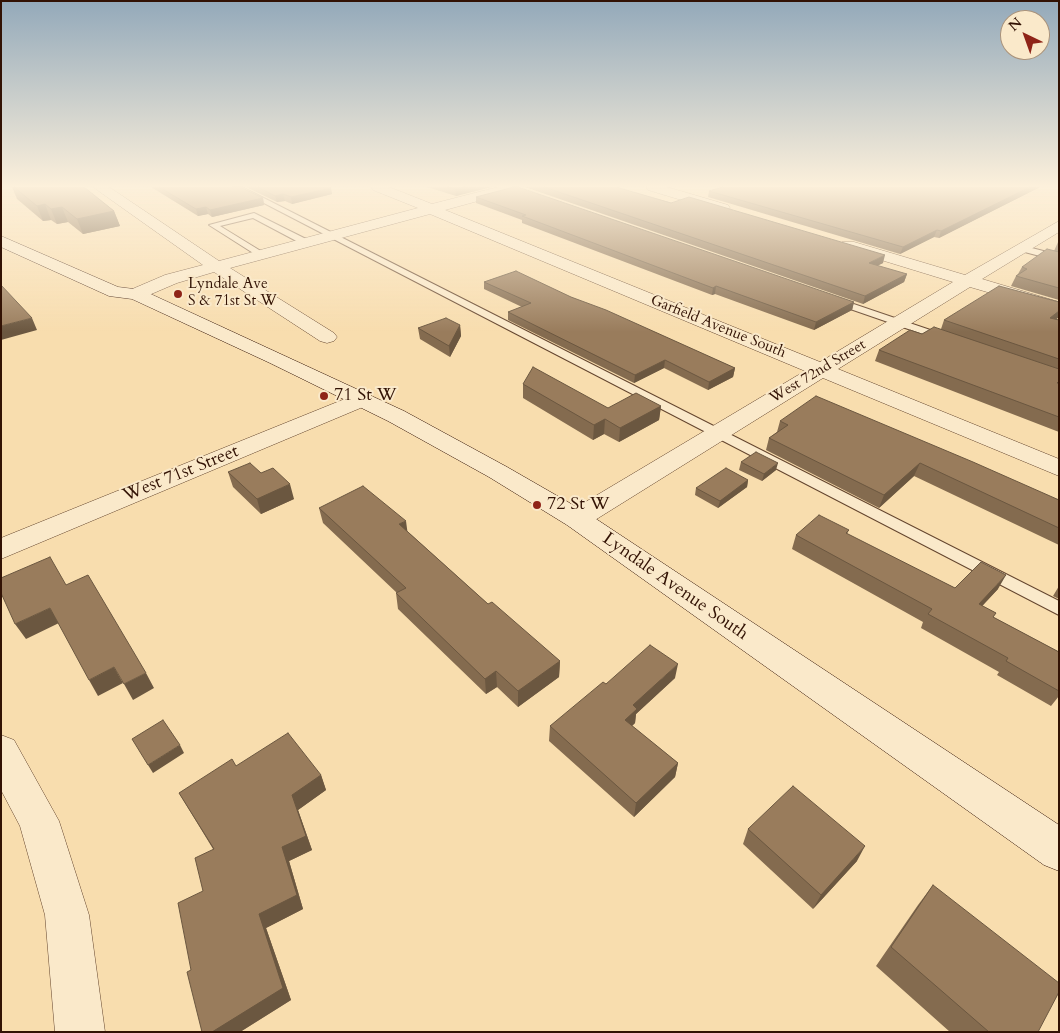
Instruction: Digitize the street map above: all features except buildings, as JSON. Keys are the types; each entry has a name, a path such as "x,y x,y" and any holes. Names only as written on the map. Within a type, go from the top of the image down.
{"street":[{"name":"Lyndale Avenue South","path":"20,235 133,284 136,294"},
{"path":"171,235 327,337"},
{"path":"136,294 171,279 335,235"},
{"name":"Garfield Avenue South","path":"495,235 1059,468"},
{"name":"West 72nd Street","path":"577,519 1042,235"},
{"path":"832,240 1059,308"},
{"name":"Lyndale Avenue South","path":"1,241 115,292 136,294 362,399 498,472 577,519 1059,850"},
{"name":"West 71st Street","path":"1,549 362,399"},
{"path":"1,752 39,821 67,915 80,1032"}],"lane":[{"path":"229,235 261,255"},
{"path":"292,235 307,243"},
{"path":"332,236 1059,609"},
{"path":"1020,248 1059,258"},
{"path":"825,297 955,342"}],"place":[{"name":"Lyndale Ave S & 71st St W","path":"178,294"},
{"name":"71 St W","path":"324,396"},
{"name":"72 St W","path":"537,505"}]}
